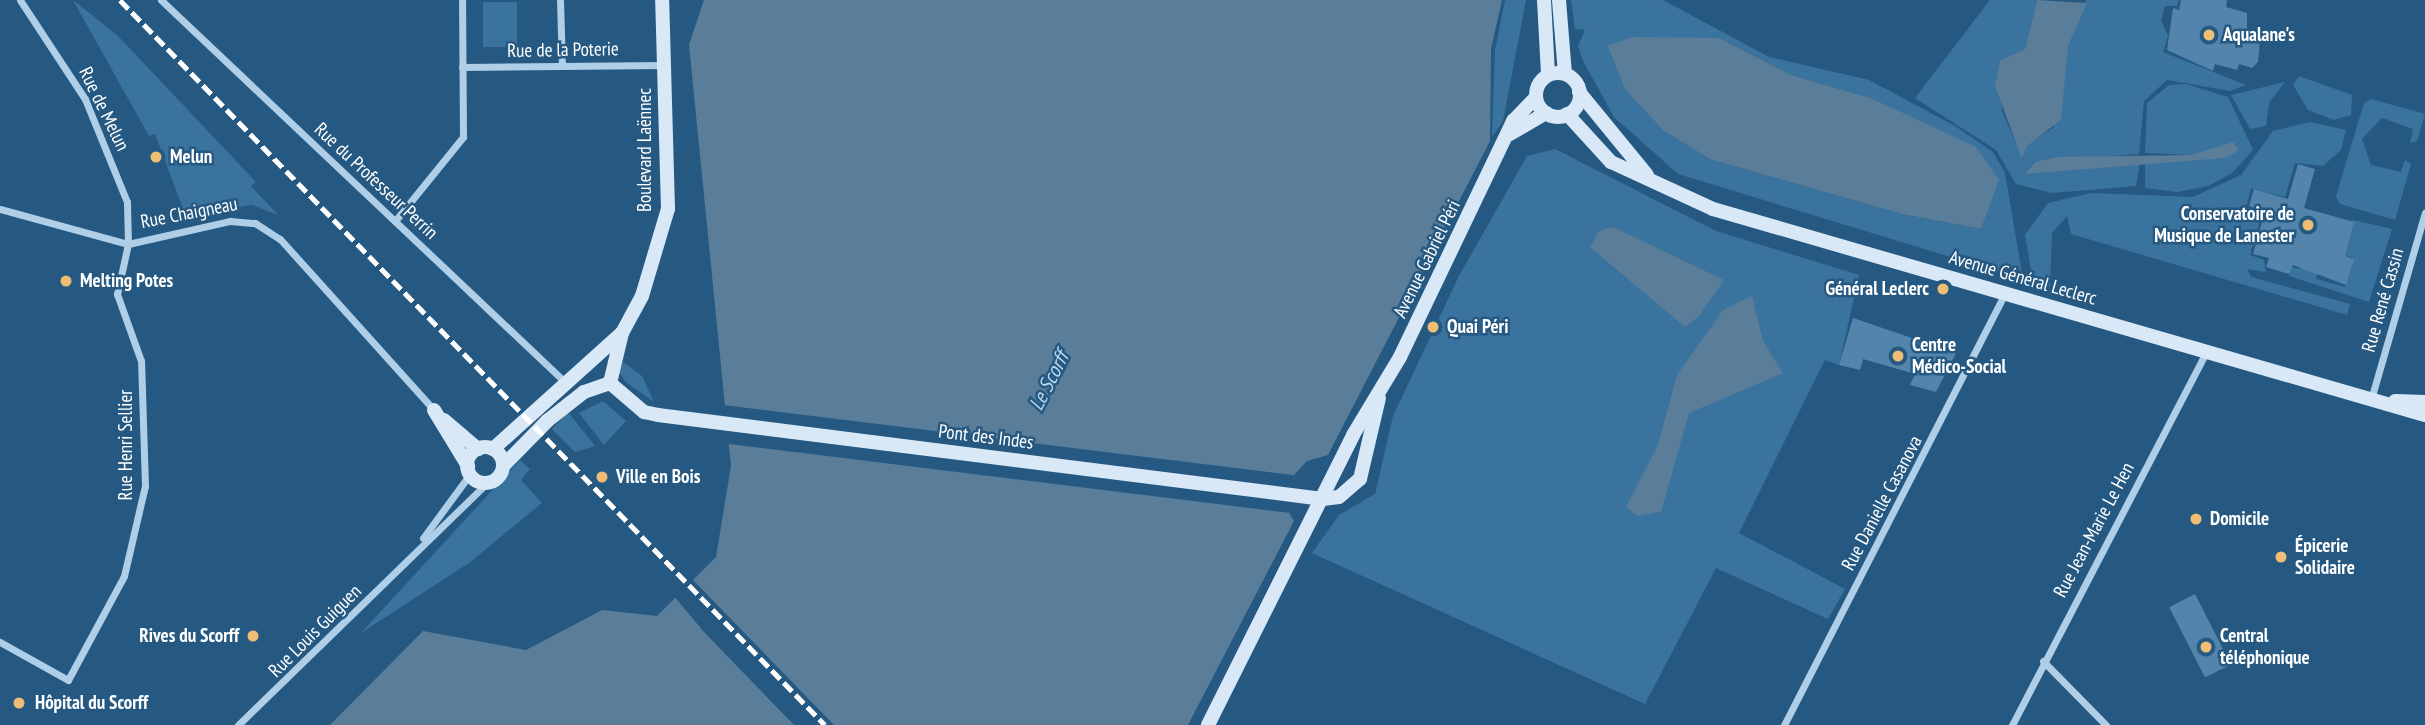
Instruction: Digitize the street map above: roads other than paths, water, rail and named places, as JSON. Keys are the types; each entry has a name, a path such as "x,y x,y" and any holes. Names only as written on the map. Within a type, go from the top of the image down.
{"main road":[{"name":"Boulevard Laënnec","path":"610,383 622,333 642,296 668,209 662,0"},
{"path":"1544,0 1548,75 1536,97 1546,113"},
{"path":"1506,137 1546,113 1567,114 1579,92 1565,74 1559,0"},
{"path":"1548,75 1565,74"},
{"name":"Avenue Général Leclerc","path":"1579,92 1650,179"},
{"name":"Avenue Gabriel Péri","path":"1208,725 1323,499 1379,398 1521,108 1536,97"},
{"name":"Avenue Général Leclerc","path":"1567,114 1611,162 1713,209 2005,294 2390,401 2425,415"},
{"name":"Boulevard Laënnec","path":"583,373 622,333"},
{"path":"597,358 613,365"},
{"path":"592,389 583,373 493,449 478,449 469,470 488,482 547,421 592,389 610,383"},
{"name":"Pont des Indes","path":"610,383 644,412 664,416 1323,499"},
{"name":"Avenue Gabriel Péri","path":"1323,499 1339,497 1360,479 1379,398"},
{"name":"Avenue Général Leclerc","path":"2390,401 2425,402"},
{"name":"Rue Chaigneau","path":"434,410 478,449"},
{"name":"Rue Chaigneau","path":"434,410 469,470"},
{"path":"493,449 503,466"}],"street":[{"name":"Rue de Melun","path":"20,0 90,110 125,194 128,244"},
{"name":"Rue du Professeur Perrin","path":"161,0 569,386"},
{"path":"395,221 463,137 462,0"},
{"path":"560,0 562,66"},
{"name":"Rue de la Poterie","path":"463,67 664,65"},
{"name":"Rue Chaigneau","path":"0,209 128,244 230,221 267,229 434,410"},
{"name":"Rue René Cassin","path":"2372,396 2425,212"},
{"name":"Rue Henri Sellier","path":"0,642 68,680 124,576 145,486 141,361 117,294 128,244"},
{"name":"Rue Danielle Casanova","path":"1784,725 2005,294"},
{"name":"Rue Jean-Marie Le Hen","path":"2012,725 2207,350"},
{"name":"Rue Louis Guiguen","path":"411,557 469,470"},
{"name":"Rue Louis Guiguen","path":"238,725 488,482"},
{"path":"2043,661 2106,725"}],"water":[{"name":"Le Scorff","path":"704,0 1502,0 1491,49 1490,141 1328,455 1307,461 1294,475 1287,509 1294,521 1188,725 330,725 423,631 526,650 602,610 657,616 716,557 731,466 689,45"},
{"path":"2037,0 2087,3 2068,46 2061,120 2027,146 2022,159 1995,86 2000,60 2025,49"},
{"path":"1632,37 1719,38 1791,75 1871,98 1976,147 1999,180 1981,229 1902,214 1712,160 1663,130 1625,89 1608,46"},
{"path":"2233,142 2239,150 2226,158 2024,174 2035,162 2057,157 2191,155"},
{"path":"1613,227 1724,280 1699,316 1685,327 1590,247 1599,231"},
{"path":"1752,296 1763,341 1783,373 1689,413 1661,512 1638,516 1626,507 1658,445 1677,375 1723,310"}],"railway":[{"path":"120,0 825,725"}],"place":[{"name":"Aqualane's","path":"2209,35"},
{"name":"Melun","path":"156,157"},
{"name":"Conservatoire de Musique de Lanester","path":"2308,225"},
{"name":"Melting Potes","path":"66,281"},
{"name":"Général Leclerc","path":"1943,289"},
{"name":"Quai Péri","path":"1433,327"},
{"name":"Centre Médico-Social","path":"1898,356"},
{"name":"Ville en Bois","path":"602,477"},
{"name":"Domicile","path":"2196,519"},
{"name":"Épicerie Solidaire","path":"2281,557"},
{"name":"Rives du Scorff","path":"253,636"},
{"name":"Central téléphonique","path":"2206,647"},
{"name":"Hôpital du Scorff","path":"19,703"}]}
